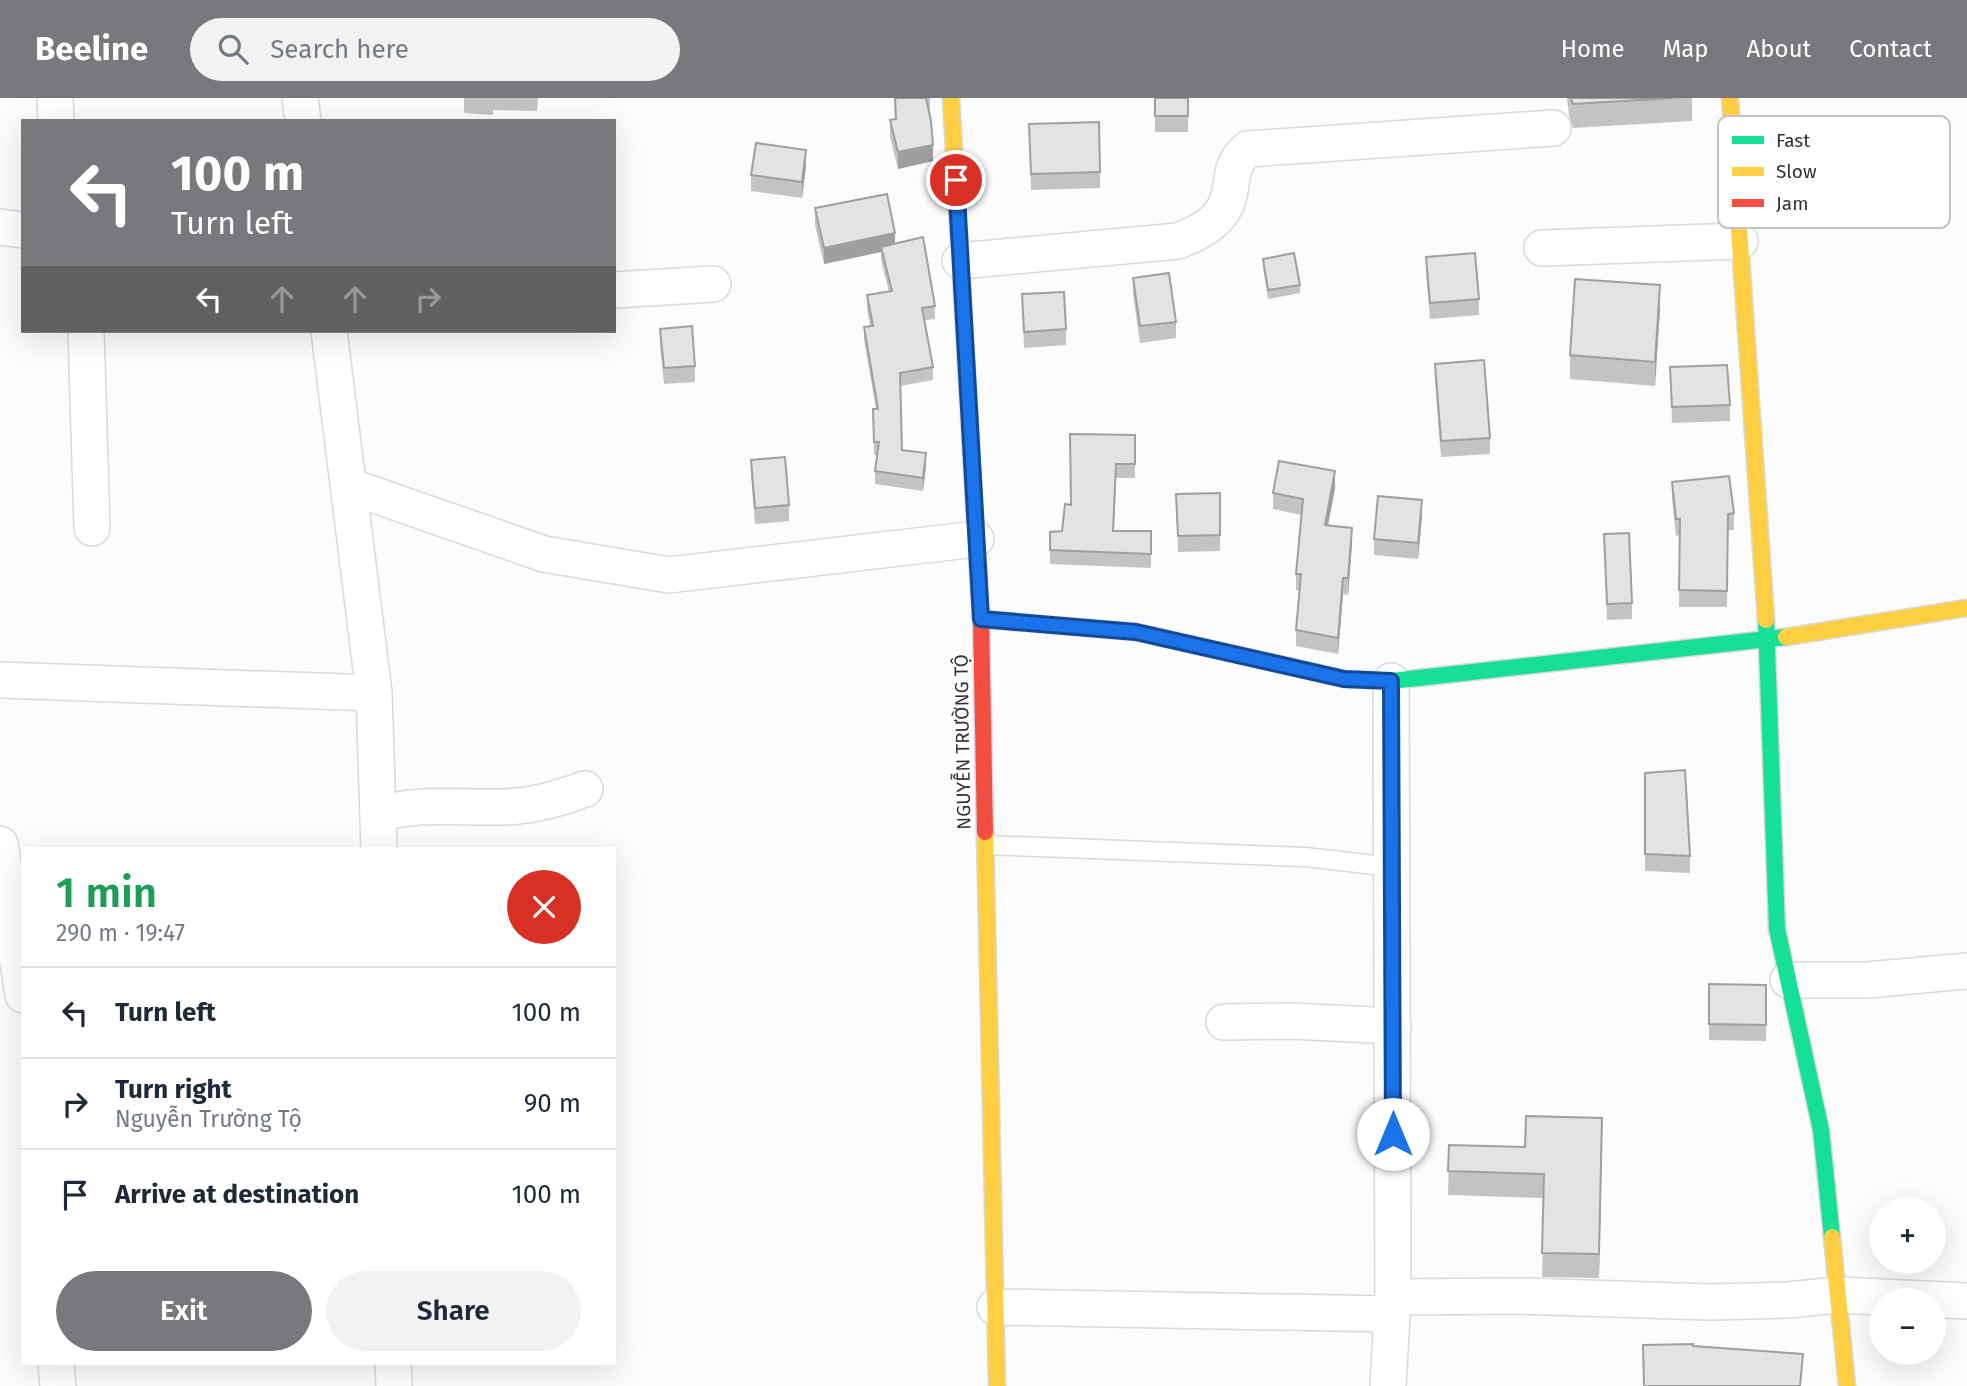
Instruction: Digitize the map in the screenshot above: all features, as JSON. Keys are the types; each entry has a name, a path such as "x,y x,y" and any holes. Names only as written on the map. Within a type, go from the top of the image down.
{"street":[{"path":"55,98 56,119"},
{"path":"300,98 303,119"},
{"name":"NGUYỄN TRƯỜNG TỘ","path":"951,98 981,619 997,1386"},
{"path":"1730,98 1731,116"},
{"path":"960,261 1178,241 1195,234 1212,222 1227,203 1234,166 1248,149 1553,128"},
{"path":"0,227 21,230"},
{"path":"1739,228 1767,640 1777,929 1821,1130 1847,1386"},
{"path":"1542,248 1740,240"},
{"path":"616,290 713,284"},
{"path":"86,333 92,528"},
{"path":"329,333 374,693 379,847"},
{"path":"349,486 544,554 668,575 976,540"},
{"path":"981,619 1136,632 1344,679 1391,681 1767,640 1967,608"},
{"path":"0,680 374,693"},
{"path":"1388,1386 1392,1305 1391,681"},
{"path":"378,814 404,807 434,805 526,806 585,789"},
{"path":"0,844 21,982"},
{"path":"1788,980 1867,980 1967,971"},
{"path":"1224,1022 1292,1021 1393,1026"},
{"path":"995,1307 1392,1305 1520,1296 1710,1302 1788,1300 1838,1295 1967,1301"},
{"path":"56,1365 58,1386"},
{"path":"393,1365 394,1386"}],"lane":[{"path":"986,845 1305,858 1393,867"}],"building":[{"path":"895,98 926,98 933,145 898,152 890,120 896,119"},
{"path":"1155,98 1188,98 1188,116 1155,116"},
{"path":"1571,98 1673,98 1573,104"},
{"path":"1099,122 1100,172 1031,174 1029,124"},
{"path":"756,143 806,150 802,182 751,175"},
{"path":"887,194 895,233 824,248 815,208"},
{"path":"923,237 935,306 922,308 933,367 900,373 902,450 926,453 923,478 875,471 879,442 874,442 873,409 878,409 864,327 873,326 867,295 892,291 881,247"},
{"path":"1294,253 1300,285 1268,290 1263,259"},
{"path":"1475,253 1479,299 1430,303 1426,257"},
{"path":"1169,273 1176,322 1140,326 1133,278"},
{"path":"1575,279 1660,285 1655,362 1570,355"},
{"path":"1064,292 1066,329 1024,332 1022,294"},
{"path":"692,326 695,366 664,368 660,329"},
{"path":"1484,360 1490,438 1441,441 1435,364"},
{"path":"1727,365 1730,405 1672,407 1670,367"},
{"path":"1070,434 1135,435 1135,464 1116,464 1113,531 1151,531 1151,554 1050,550 1050,532 1062,531 1065,504 1071,505"},
{"path":"785,457 789,505 755,508 751,460"},
{"path":"1279,461 1335,471 1325,525 1352,528 1348,578 1343,578 1338,638 1296,630 1301,574 1296,574 1303,499 1273,493"},
{"path":"1729,476 1734,513 1728,514 1727,591 1679,590 1680,519 1676,519 1672,482"},
{"path":"1220,493 1220,535 1178,536 1176,494"},
{"path":"1378,496 1422,500 1418,543 1374,539"},
{"path":"1629,533 1632,603 1607,604 1604,534"},
{"path":"1685,770 1690,856 1645,854 1645,773"},
{"path":"1709,984 1766,985 1766,1025 1709,1024"},
{"path":"1526,1116 1602,1118 1599,1254 1542,1253 1544,1174 1448,1171 1449,1145 1525,1147"},
{"path":"1693,1344 1803,1354 1800,1386 1644,1386 1643,1345"}],"traffic: fast":[{"path":"1766,620 1777,929 1821,1130 1832,1237"},
{"path":"1252,658 1344,679 1391,681 1786,637"}],"traffic: slow":[{"path":"951,98 975,519"},
{"path":"1730,98 1731,116"},
{"path":"1739,228 1766,620"},
{"path":"1786,637 1967,608"},
{"path":"985,832 997,1386"},
{"path":"1832,1237 1847,1386"}],"traffic: jam":[{"path":"975,519 981,619 985,832"},
{"path":"981,619 1136,632 1252,658"}],"route":[{"path":"956,180 981,619 1136,632 1344,679 1391,681 1393,1134"}]}
